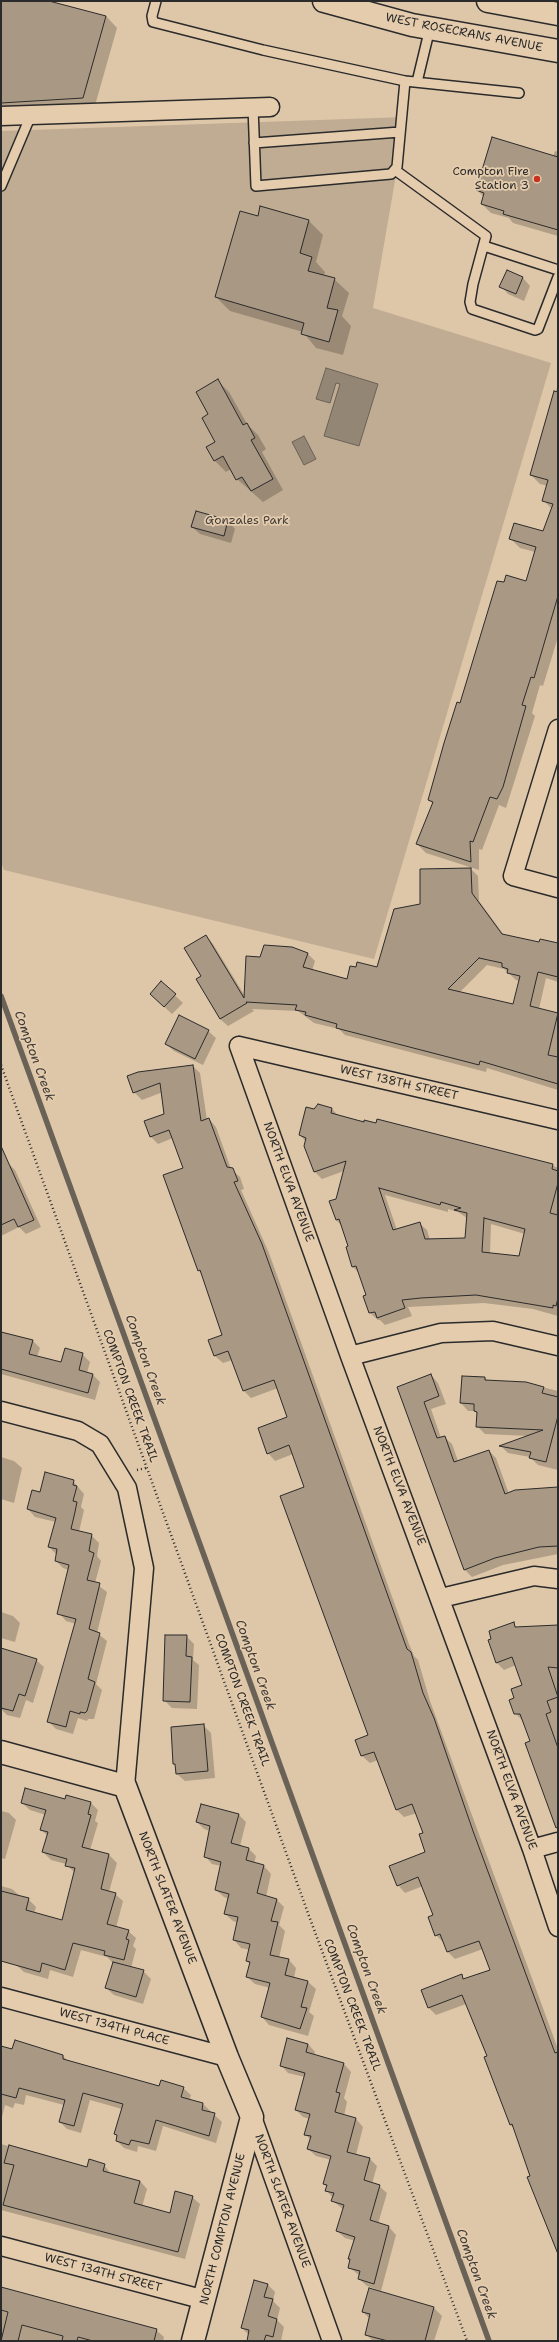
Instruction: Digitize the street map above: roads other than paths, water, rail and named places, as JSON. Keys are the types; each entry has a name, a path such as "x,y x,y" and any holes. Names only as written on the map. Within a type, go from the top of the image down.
{"street":[{"name":"WEST ROSECRANS AVENUE","path":"324,1 430,28 558,51"},
{"path":"488,1 558,14"},
{"path":"1,116 261,107"},
{"path":"558,729 513,876 558,888"},
{"name":"WEST 138TH STREET","path":"240,1046 558,1120"},
{"name":"NORTH ELVA AVENUE","path":"240,1046 350,1356 441,1598 532,1849 558,1927"},
{"path":"350,1356 441,1333 493,1331 558,1346"},
{"name":"NORTH SLATER AVENUE","path":"1,1411 78,1432 100,1444 127,1488 144,1568 125,1786 227,2057 252,2117 332,2341"},
{"path":"441,1598 534,1576 558,1579"},
{"path":"1,1752 125,1786"},
{"path":"532,1849 558,1842"},
{"name":"WEST 134TH PLACE","path":"1,1997 227,2057"},
{"name":"NORTH COMPTON AVENUE","path":"194,2341 252,2117"},
{"name":"WEST 134TH STREET","path":"1,2246 204,2300"}],"lane":[{"path":"156,1 152,16 153,22 263,50 405,81 519,93"},
{"path":"417,82 430,28"},
{"path":"393,172 397,167 405,81"},
{"path":"261,107 254,143 256,186 393,172 486,236 473,284 470,302 472,309 535,330 538,329 558,277"},
{"path":"1,186 31,115"},
{"path":"254,143 400,132"},
{"path":"484,246 558,270"}],"waterway":[{"name":"Compton Creek","path":"1,996 489,2341"}],"place":[{"name":"Compton Fire Station 3","path":"537,179"}],"park label":[{"name":"Gonzales Park","path":"247,521"}]}
